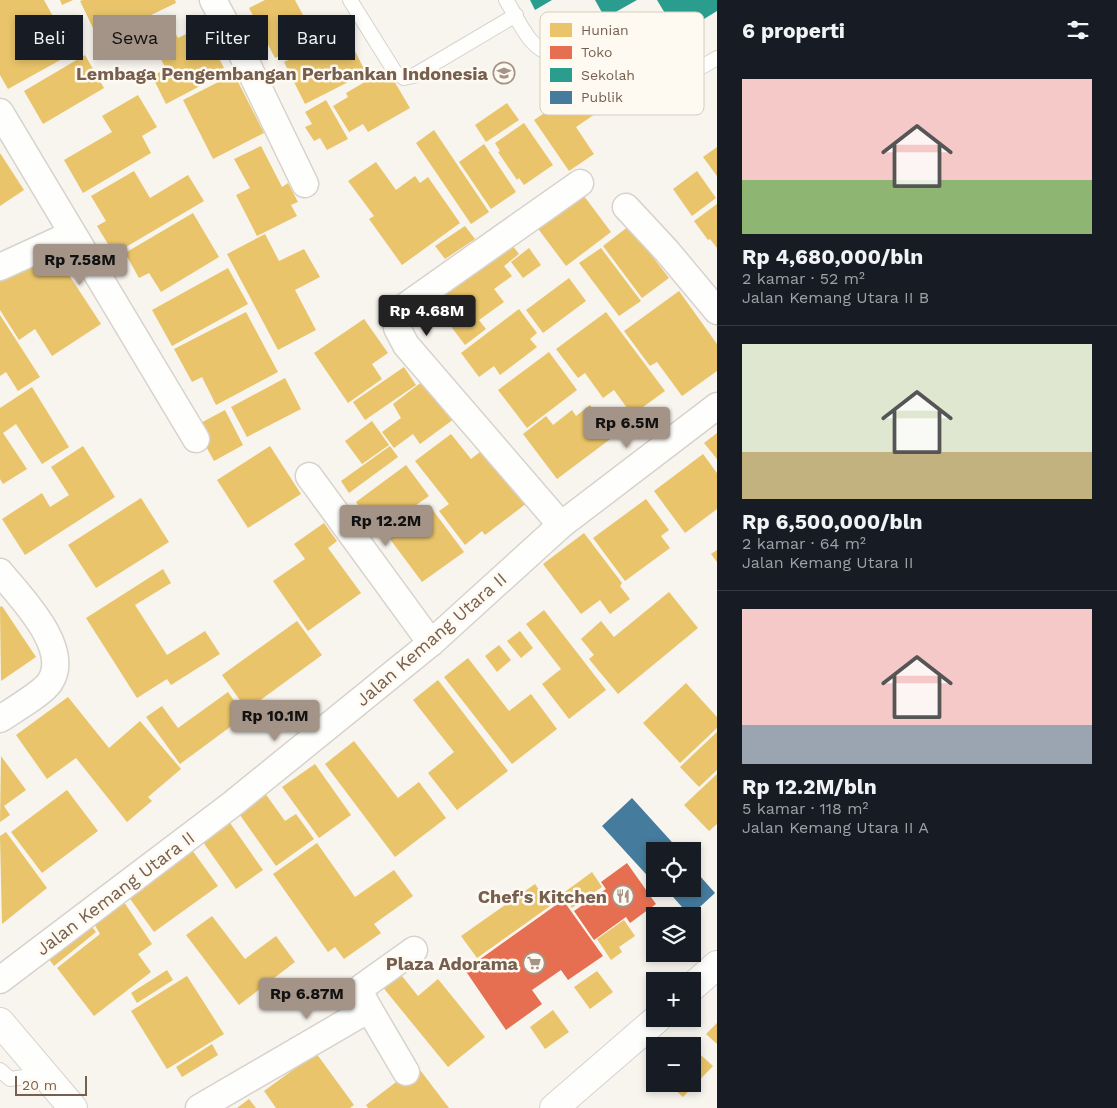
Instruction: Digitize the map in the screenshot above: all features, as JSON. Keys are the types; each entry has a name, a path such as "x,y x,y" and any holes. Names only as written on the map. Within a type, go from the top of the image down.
{"street":[{"path":"212,0 245,60 304,184"},
{"path":"0,112 196,439"},
{"path":"561,525 406,346 397,328 397,315 407,305 580,183"},
{"path":"626,207 666,250 717,310"},
{"path":"0,267 72,234"},
{"name":"Jalan Kemang Utara II","path":"0,980 231,805 431,643 561,525 717,406"},
{"path":"309,476 431,643"},
{"path":"0,572 52,643 55,664 50,682 0,719"},
{"path":"406,1072 361,994 362,987 414,950"},
{"path":"701,979 717,965"},
{"path":"199,1108 369,1009"},
{"path":"0,1022 73,1108"},
{"path":"554,1108 648,1027"}],"lane":[{"path":"350,0 395,72 404,78 413,76 516,15"},
{"path":"506,0 532,43 540,50"},
{"path":"704,65 717,58"},
{"path":"0,1070 10,1079 24,1077"}],"building: Hunian":[{"path":"0,0 44,0 52,15 15,15 15,60 60,60 8,89 0,75"},
{"path":"60,0 73,0 62,5"},
{"path":"175,0 176,3 151,15 93,15 93,28 80,1"},
{"path":"265,0 295,0 303,15 278,15 278,56 275,58 268,45 268,15 253,15 249,8"},
{"path":"176,34 178,38 186,34 186,60 220,60 224,68 200,80 202,85 166,104 152,76 166,69 161,60 176,60"},
{"path":"355,51 366,73 305,104 284,62 288,60 355,60"},
{"path":"85,55 104,88 43,124 24,91 77,60 83,60"},
{"path":"387,69 410,108 368,132 363,124 349,132 333,106 348,97 346,93"},
{"path":"234,74 264,133 213,159 183,100"},
{"path":"138,95 157,127 142,136 151,153 83,193 64,160 112,132 102,116"},
{"path":"326,100 348,139 327,150 320,138 314,141 305,127 312,124 305,112"},
{"path":"507,103 519,120 486,142 475,125"},
{"path":"542,115 594,115 576,127 594,154 569,171 534,120"},
{"path":"524,123 553,165 524,185 519,178 517,180 498,152 500,151 495,143"},
{"path":"434,130 489,212 471,224 416,143"},
{"path":"484,144 516,192 491,209 459,162"},
{"path":"261,146 282,187 288,183 298,202 291,205 297,216 257,236 236,195 250,188 234,159"},
{"path":"717,147 717,176 703,157"},
{"path":"0,153 24,190 0,206"},
{"path":"376,162 396,190 415,176 420,183 428,177 460,223 402,265 369,219 374,216 348,181"},
{"path":"134,171 150,198 188,175 204,201 114,254 97,226 106,221 91,196"},
{"path":"697,171 716,198 692,216 673,189"},
{"path":"581,192 611,232 566,266 536,226"},
{"path":"717,204 717,248 710,239 708,240 694,221"},
{"path":"193,213 219,257 161,292 149,273 139,278 125,253"},
{"path":"465,226 475,239 445,259 435,246"},
{"path":"629,226 669,278 642,298 603,246"},
{"path":"265,234 279,261 304,249 320,277 295,290 316,330 278,350 227,254"},
{"path":"506,237 519,254 504,266 512,276 494,289 504,302 479,320 486,329 465,345 428,296"},
{"path":"529,248 541,265 523,278 511,262"},
{"path":"601,248 641,301 619,316 579,263"},
{"path":"52,249 101,324 52,356 35,329 19,340 0,310 0,282"},
{"path":"228,268 248,304 172,346 152,310"},
{"path":"569,278 586,301 543,333 526,310"},
{"path":"679,291 717,344 717,371 682,396 657,362 650,366 624,331"},
{"path":"519,309 537,333 530,339 537,347 500,375 494,366 479,377 461,353"},
{"path":"246,312 278,372 216,405 202,377 192,382 174,349"},
{"path":"606,312 665,391 632,415 614,390 603,398 585,373 578,378 556,349"},
{"path":"0,315 40,377 18,391 6,372 0,376"},
{"path":"364,319 388,353 372,364 382,379 348,403 314,353"},
{"path":"549,352 577,390 527,428 498,390"},
{"path":"404,367 416,385 365,420 353,402"},
{"path":"285,378 301,409 247,437 231,407"},
{"path":"423,381 458,416 420,444 413,434 394,448 382,432 401,418 393,404"},
{"path":"32,387 69,447 42,464 16,424 3,433 27,469 3,484 0,479 0,408"},
{"path":"590,405 613,437 557,479 523,434 546,416 553,425 572,410 576,416"},
{"path":"225,410 243,445 214,461 195,426"},
{"path":"372,421 389,445 362,464 345,441"},
{"path":"717,433 717,459 704,443"},
{"path":"451,434 471,459 485,448 527,503 485,535 482,531 465,545 439,511 449,504 415,461"},
{"path":"83,446 115,497 25,555 2,519 42,493 50,507 69,495 51,467"},
{"path":"270,446 301,494 248,528 217,480"},
{"path":"390,446 398,457 349,493 341,481"},
{"path":"703,454 717,473 717,509 685,533 654,491"},
{"path":"406,465 429,496 378,532 356,502"},
{"path":"141,498 169,542 96,588 68,545"},
{"path":"646,499 669,530 661,536 670,548 625,581 593,538"},
{"path":"432,509 464,552 422,582 390,539"},
{"path":"324,523 337,541 328,548 361,593 308,631 273,581 305,559 294,544"},
{"path":"584,533 622,583 620,586 630,599 610,614 600,600 581,614 543,564"},
{"path":"717,550 717,562 711,554"},
{"path":"163,569 171,583 135,605 167,655 205,631 220,654 171,685 167,679 137,698 86,618"},
{"path":"669,592 698,628 618,694 589,659 594,655 581,639 601,621 614,637"},
{"path":"2,606 36,657 1,681 0,607"},
{"path":"544,610 606,690 569,719 542,684 561,669 526,624"},
{"path":"297,621 322,655 247,710 222,675"},
{"path":"520,631 533,648 521,658 507,641"},
{"path":"499,645 511,660 497,672 485,656"},
{"path":"468,658 509,711 531,694 557,729 512,764 444,677"},
{"path":"438,680 508,771 457,810 428,773 454,752 413,700"},
{"path":"686,683 717,717 717,728 680,763 643,723"},
{"path":"228,692 245,716 180,764 146,717 162,706 178,728"},
{"path":"68,697 109,748 140,721 181,769 148,797 152,801 127,822 76,758 47,779 16,735"},
{"path":"717,732 717,770 699,787 680,767"},
{"path":"354,741 398,798 419,782 446,818 395,857 325,764"},
{"path":"1,756 26,790 4,806 10,815 0,822"},
{"path":"315,764 351,815 319,838 282,787"},
{"path":"717,774 717,824 709,831 684,805"},
{"path":"262,789 285,821 296,814 314,839 276,866 235,808"},
{"path":"67,790 98,831 42,873 11,832"},
{"path":"223,813 263,870 236,889 196,832"},
{"path":"6,832 47,888 2,924 0,836"},
{"path":"187,843 218,886 154,932 123,889"},
{"path":"317,843 355,897 394,870 413,896 374,924 381,933 344,959 335,947 328,952 273,874"},
{"path":"592,872 602,887 572,908 562,894"},
{"path":"535,884 550,906 477,958 461,936"},
{"path":"124,902 152,944 138,954 151,972 94,1016 57,968 100,934 93,922"},
{"path":"212,916 245,959 276,936 295,962 239,1005 186,935"},
{"path":"86,920 96,932 54,966 43,951"},
{"path":"624,920 635,936 619,947 622,952 611,960 597,939"},
{"path":"167,970 173,980 137,1003 131,993"},
{"path":"398,971 418,996 438,979 485,1037 448,1067 381,985"},
{"path":"597,971 613,992 590,1009 574,987"},
{"path":"187,976 224,1034 167,1069 131,1011"},
{"path":"553,1010 569,1032 545,1049 530,1027"},
{"path":"717,1023 717,1044 706,1034"},
{"path":"212,1044 218,1055 182,1077 176,1067"},
{"path":"316,1053 354,1105 350,1108 276,1108 264,1091"},
{"path":"701,1055 713,1066 701,1078"},
{"path":"417,1066 449,1108 368,1108 366,1105"},
{"path":"678,1092 688,1092 683,1097"},
{"path":"249,1099 256,1108 237,1108"}],"building: Toko":[{"name":"Chef's Kitchen","path":"627,863 646,890 646,897 651,897 656,904 652,907 646,907 646,911 630,923 626,917 594,940 574,911 606,889 601,882"},
{"name":"Plaza Adorama","path":"563,900 603,956 568,980 561,970 532,990 542,1004 506,1030 465,970"}],"building: Sekolah":[{"path":"530,0 552,0 535,10"},
{"path":"595,0 637,0 616,12 602,12"},
{"path":"657,0 717,0 717,11 704,19 704,12 664,12"}],"building: Publik":[{"path":"632,798 672,842 646,842 646,874 602,826"},
{"path":"701,877 715,893 700,907 682,907 673,897 701,897"}],"place":[{"name":"Lembaga Pengembangan Perbankan Indonesia","path":"504,73"},
{"name":"Chef's Kitchen","path":"623,896"},
{"name":"Plaza Adorama","path":"534,963"}]}
